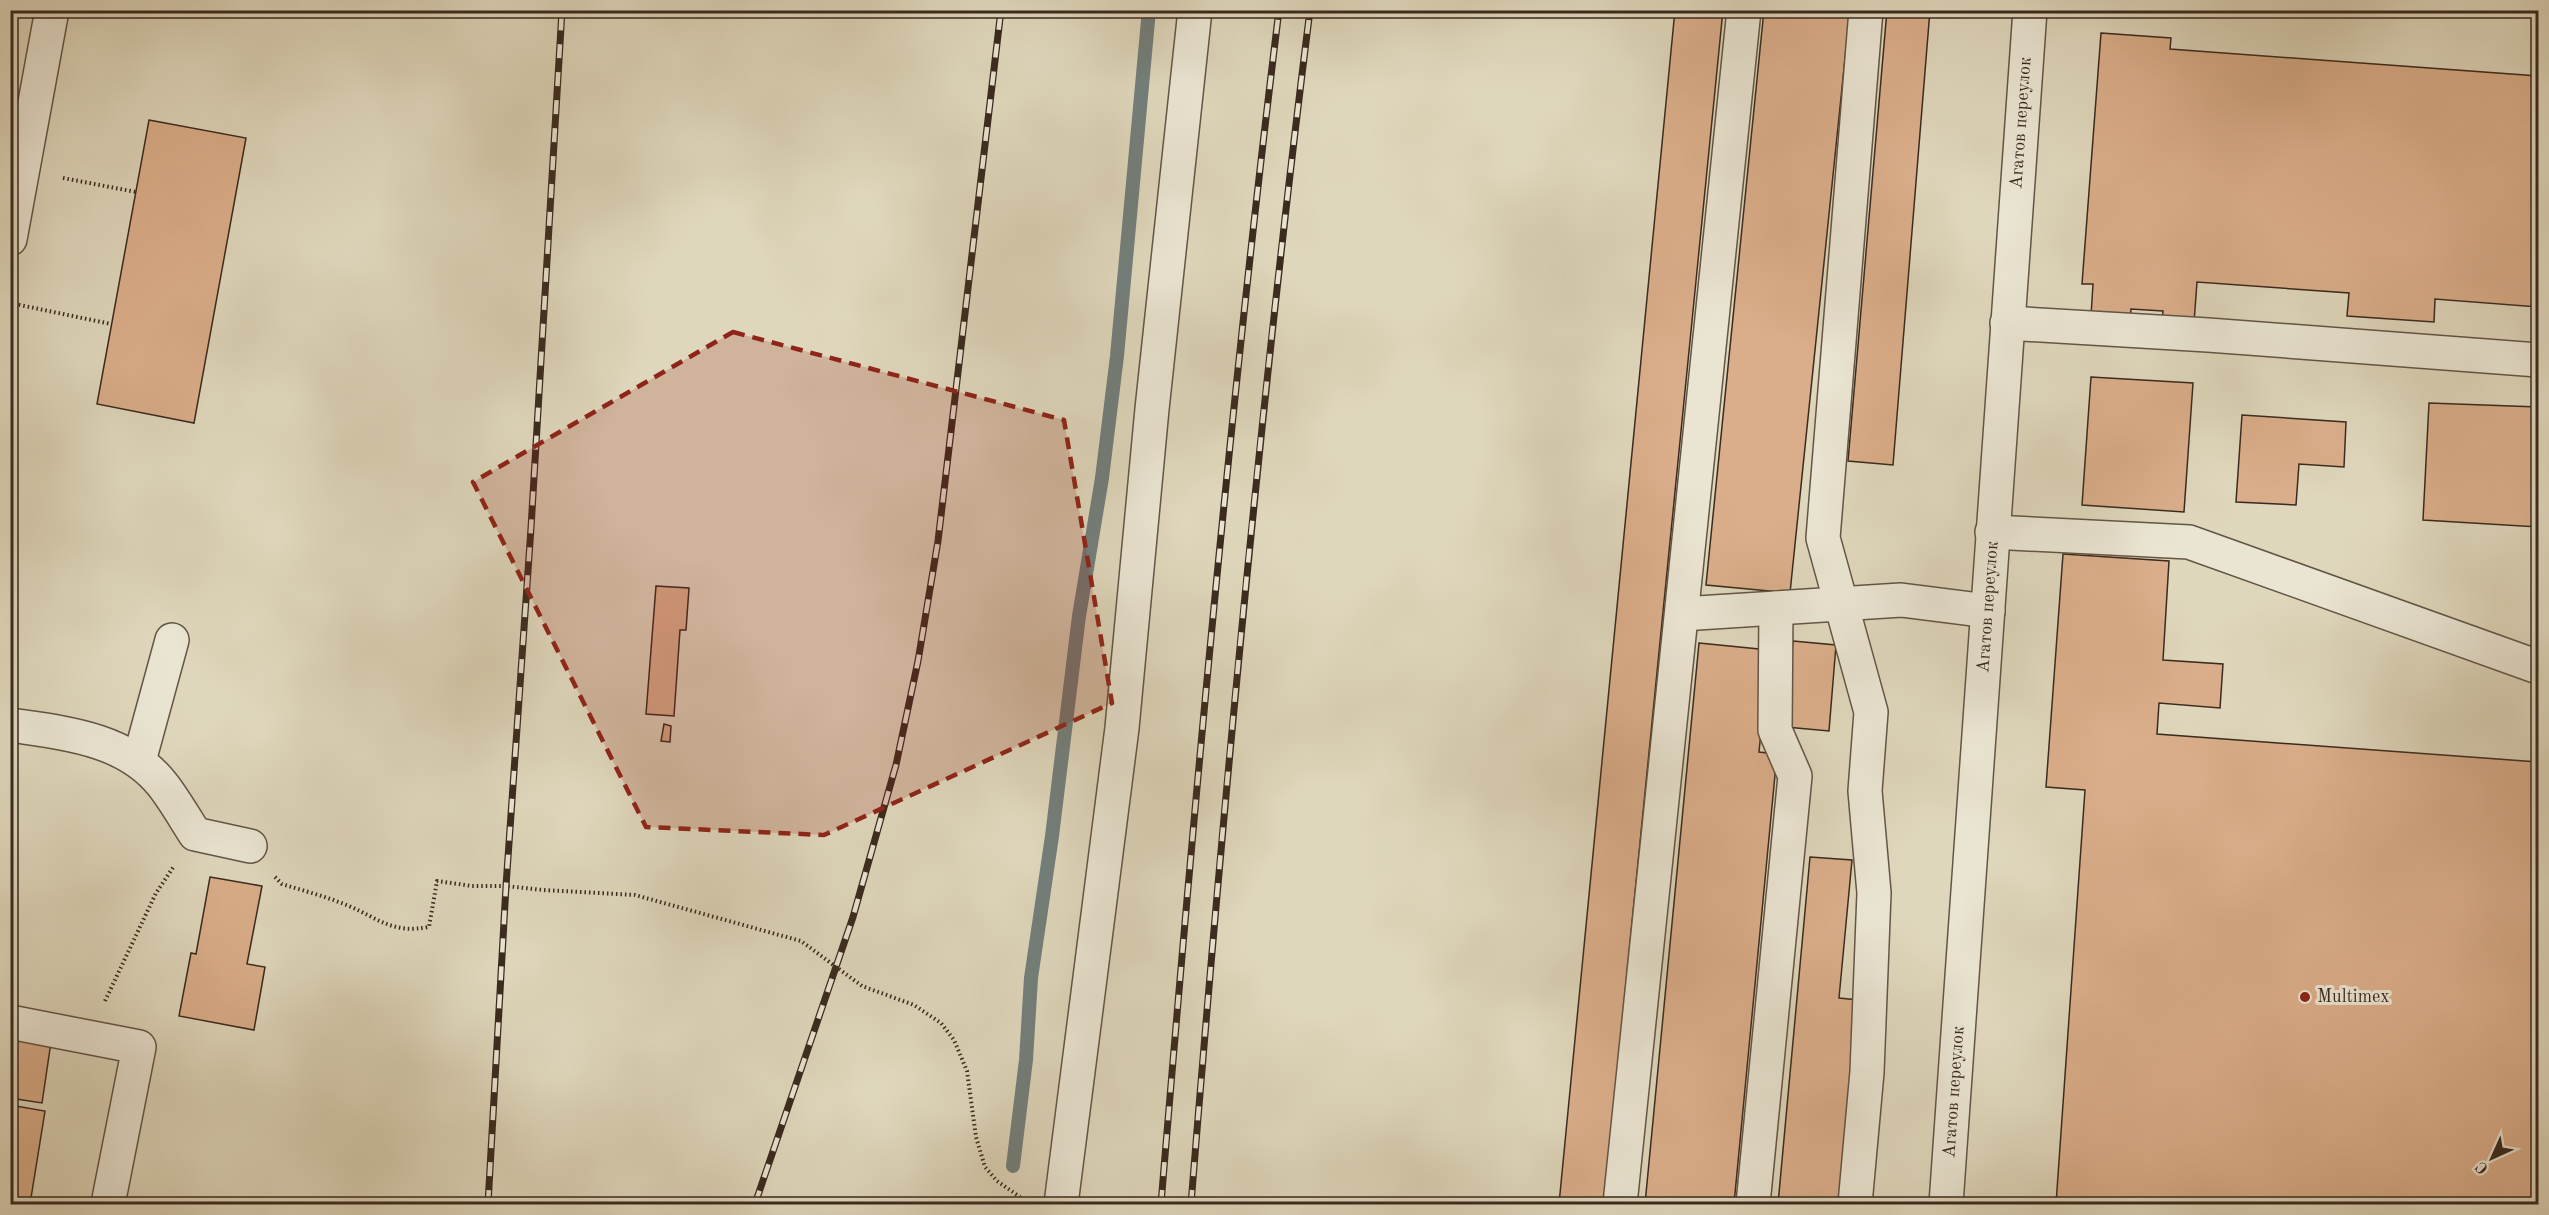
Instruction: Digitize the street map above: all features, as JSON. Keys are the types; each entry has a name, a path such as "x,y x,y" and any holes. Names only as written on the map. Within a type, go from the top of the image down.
{"street":[{"path":"10,239 52,10"},
{"path":"1061,1204 1122,728 1152,409 1195,10"},
{"path":"1620,1204 1744,10"},
{"path":"1855,1204 1867,1072 1874,893 1865,791 1871,712 1823,538 1866,10"},
{"name":"Агатов переулок","path":"1946,1204 2030,10"},
{"path":"2007,323 2208,335 2538,360"},
{"path":"1992,532 2189,542 2538,667"},
{"path":"1682,614 1901,600 1988,611"},
{"path":"1753,1204 1795,776 1775,730 1776,608"},
{"path":"139,761 172,640"},
{"path":"10,725 83,736 139,761 161,783 195,834 250,846"},
{"path":"10,1022 140,1047 108,1204"}],"path":[{"path":"24,171 136,192"},
{"path":"10,303 111,324"},
{"path":"88,1036 156,893 195,834"},
{"path":"250,846 263,865 282,884 349,906 386,926 417,929 429,927 437,881 472,886 506,886 635,895 801,941 862,986 914,1005 941,1023 954,1040 967,1071 976,1137 985,1167 997,1181 1022,1199"}],"highlighted area":[{"path":"733,332 1064,420 1112,703 824,835 646,827 473,482"}],"building":[{"path":"1675,10 1723,10 1604,1204 1559,1204"},
{"path":"1764,10 1850,10 1790,593 1706,585"},
{"path":"1887,10 1930,10 1893,465 1848,461"},
{"path":"2101,33 2171,38 2170,49 2538,76 2538,307 2435,299 2434,322 2347,316 2349,293 2197,282 2194,323 2162,321 2163,311 2131,309 2130,320 2091,316 2093,284 2082,284"},
{"path":"149,120 246,138 194,423 97,404"},
{"path":"2091,377 2193,383 2184,512 2082,505"},
{"path":"2429,403 2538,407 2538,527 2423,520"},
{"path":"2242,415 2346,422 2344,467 2299,464 2296,505 2236,502"},
{"name":"Multimex","path":"2063,554 2169,561 2163,660 2223,664 2220,708 2159,703 2157,734 2538,762 2538,1204 2056,1204 2085,790 2046,787"},
{"path":"656,586 689,588 686,630 680,630 674,716 646,714"},
{"path":"1793,641 1836,645 1829,731 1786,727"},
{"path":"1699,643 1769,650 1759,752 1777,754 1734,1204 1645,1204"},
{"path":"664,724 671,726 670,742 661,741"},
{"path":"1810,857 1852,860 1839,998 1859,1000 1840,1204 1778,1204"},
{"path":"210,877 262,886 247,964 265,967 254,1030 179,1016 191,953 196,954"},
{"path":"10,1035 51,1042 42,1103 10,1098"},
{"path":"10,1105 45,1111 30,1204 10,1204"}],"waterway":[{"path":"1013,1166 1026,1060 1031,978 1052,836 1079,616 1102,478 1117,356 1149,10"}],"railway":[{"path":"488,1204 562,10"},
{"path":"755,1204 853,917 896,765 918,661 938,541 1001,10"},
{"path":"1161,1204 1214,607 1279,10"},
{"path":"1191,1204 1244,607 1275,308 1310,10"}],"place":[{"name":"Multimex","path":"2305,997"}]}
